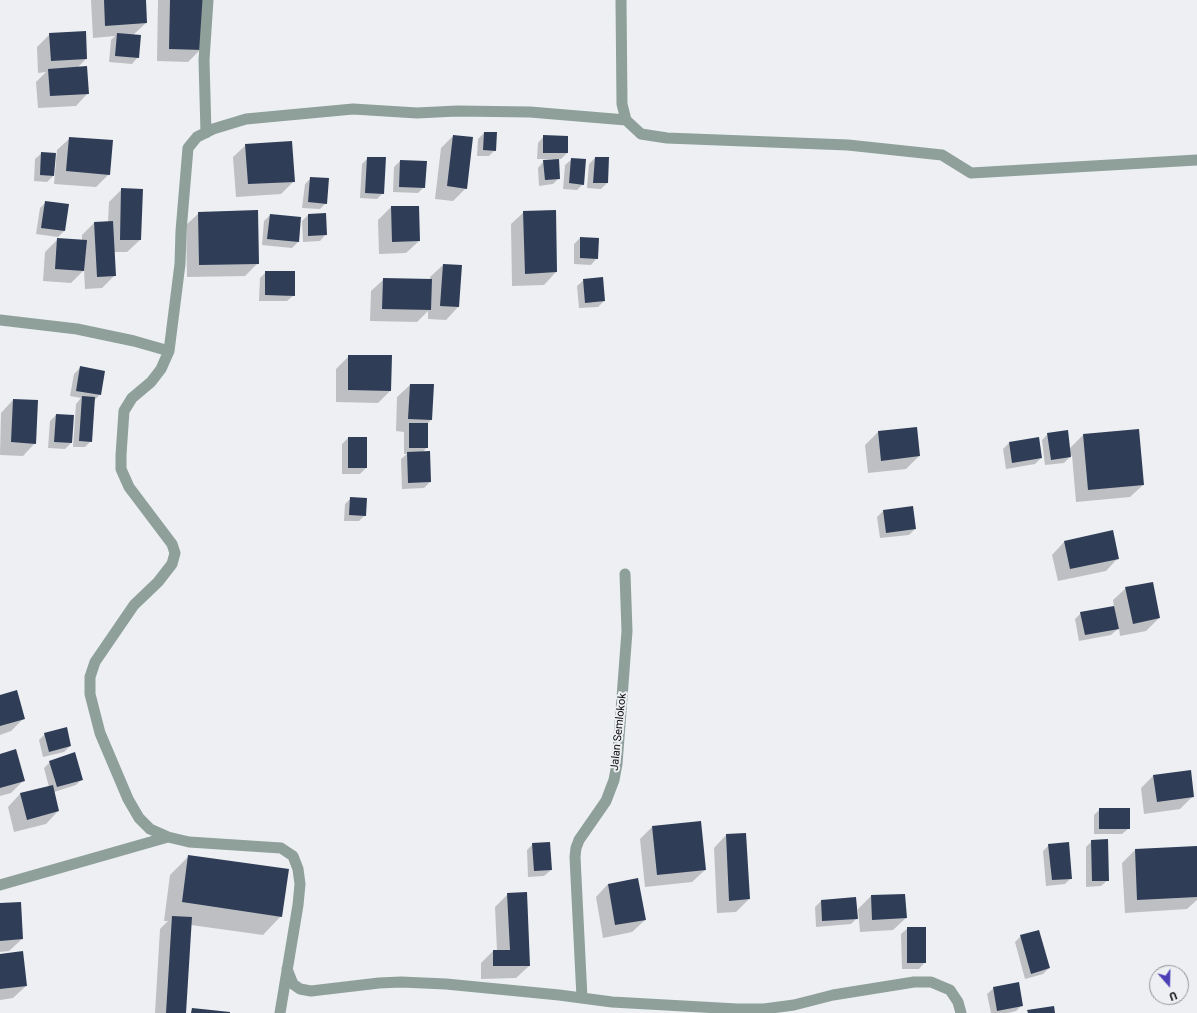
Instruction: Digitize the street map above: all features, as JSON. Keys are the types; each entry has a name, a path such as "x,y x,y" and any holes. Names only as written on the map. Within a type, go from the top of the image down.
{"street":[{"path":"206,133 204,60 208,0"},
{"path":"621,0 622,104 626,120 641,134 667,138 848,145 942,154 971,173 1197,160"},
{"path":"280,1013 286,969 298,905 300,884 298,869 293,856 281,848 189,842 168,837 150,829 139,818 128,799 100,733 90,694 90,677 95,662 134,605 158,582 172,564 175,553 172,544 129,487 121,469 124,411 132,398 151,382 161,369 169,351 180,271 188,148 197,137 212,129 246,119 353,109 417,113 457,111 530,112 626,120"},
{"path":"0,320 77,329 134,341 169,351"},
{"name":"Jalan Semlokok","path":"582,998 575,854 579,840 606,801 614,780 617,764 626,631 625,574"},
{"path":"0,885 168,837"},
{"path":"286,969 293,984 300,989 311,991 366,984 401,982 446,984 645,1004 764,1009 794,1005 833,995 914,982 931,982 950,990 958,1002 961,1013"}],"building":[{"path":"104,0 146,0 147,23 105,26"},
{"path":"170,0 203,0 202,50 169,49"},
{"path":"86,31 87,59 51,61 49,33"},
{"path":"117,33 141,35 139,58 115,56"},
{"path":"87,66 89,94 50,96 48,69"},
{"path":"484,132 497,132 496,151 483,150"},
{"path":"453,135 473,137 467,189 447,186"},
{"path":"543,135 568,136 568,153 543,153"},
{"path":"69,137 113,140 110,175 66,171"},
{"path":"292,141 295,182 248,184 245,144"},
{"path":"41,152 56,153 54,176 40,175"},
{"path":"367,157 386,157 384,194 365,193"},
{"path":"595,157 609,157 608,183 593,183"},
{"path":"571,158 586,159 584,185 569,183"},
{"path":"559,159 560,179 545,180 543,160"},
{"path":"400,160 427,161 425,188 399,187"},
{"path":"310,177 329,178 327,204 308,202"},
{"path":"121,188 143,189 141,240 120,240"},
{"path":"45,201 69,204 65,231 41,228"},
{"path":"391,206 419,206 420,241 392,242"},
{"path":"258,210 259,264 199,265 198,212"},
{"path":"556,210 557,272 525,274 523,211"},
{"path":"326,213 327,235 308,236 308,214"},
{"path":"270,214 301,217 299,242 267,239"},
{"path":"113,221 116,276 97,277 94,222"},
{"path":"580,237 599,238 598,259 580,258"},
{"path":"57,238 87,240 84,271 55,269"},
{"path":"443,264 462,265 459,307 440,306"},
{"path":"265,271 295,271 295,296 265,295"},
{"path":"603,277 605,301 585,303 583,279"},
{"path":"383,278 432,279 431,310 382,309"},
{"path":"348,355 392,355 391,391 348,390"},
{"path":"80,366 105,371 101,395 76,391"},
{"path":"410,384 434,384 432,420 408,419"},
{"path":"82,396 95,397 92,442 79,441"},
{"path":"13,399 38,400 36,444 11,442"},
{"path":"56,414 74,415 72,443 54,442"},
{"path":"409,423 428,423 428,448 409,448"},
{"path":"917,427 920,456 881,461 878,431"},
{"path":"1139,429 1144,485 1088,490 1083,434"},
{"path":"1068,430 1071,457 1051,460 1047,433"},
{"path":"348,437 367,437 367,468 348,468"},
{"path":"1039,437 1042,458 1012,463 1009,442"},
{"path":"430,451 431,482 408,483 407,452"},
{"path":"350,497 367,498 366,516 349,515"},
{"path":"913,506 916,529 886,533 883,510"},
{"path":"1113,530 1119,559 1070,569 1064,541"},
{"path":"1153,582 1160,618 1133,624 1125,587"},
{"path":"1114,606 1119,629 1085,635 1080,612"},
{"path":"17,690 25,719 0,726 0,695"},
{"path":"67,727 71,746 49,752 44,733"},
{"path":"16,749 25,781 0,788 0,754"},
{"path":"75,752 83,780 57,787 49,761"},
{"path":"1191,770 1194,797 1157,802 1153,775"},
{"path":"53,785 59,811 27,820 20,793"},
{"path":"1099,808 1130,808 1130,829 1099,829"},
{"path":"701,821 706,870 657,875 652,826"},
{"path":"746,833 750,899 729,901 726,834"},
{"path":"1108,839 1109,881 1092,881 1091,840"},
{"path":"550,842 552,870 534,871 532,843"},
{"path":"1069,842 1072,879 1052,880 1048,844"},
{"path":"1197,846 1197,897 1137,900 1135,849"},
{"path":"188,855 289,869 282,917 182,902"},
{"path":"638,878 646,920 615,925 608,884"},
{"path":"527,892 530,966 493,966 493,950 510,950 507,893"},
{"path":"905,894 907,918 872,920 871,895"},
{"path":"856,897 858,919 822,921 821,900"},
{"path":"21,902 23,939 0,941 0,903"},
{"path":"172,916 192,917 186,1013 166,1013"},
{"path":"907,927 926,927 926,963 907,963"},
{"path":"1039,930 1050,968 1031,974 1020,935"},
{"path":"23,951 27,986 0,989 0,954"},
{"path":"1019,982 1023,1006 997,1011 993,987"},
{"path":"1054,1006 1055,1013 1028,1013 1027,1010"},
{"path":"192,1008 230,1012 230,1013 191,1013"}]}
